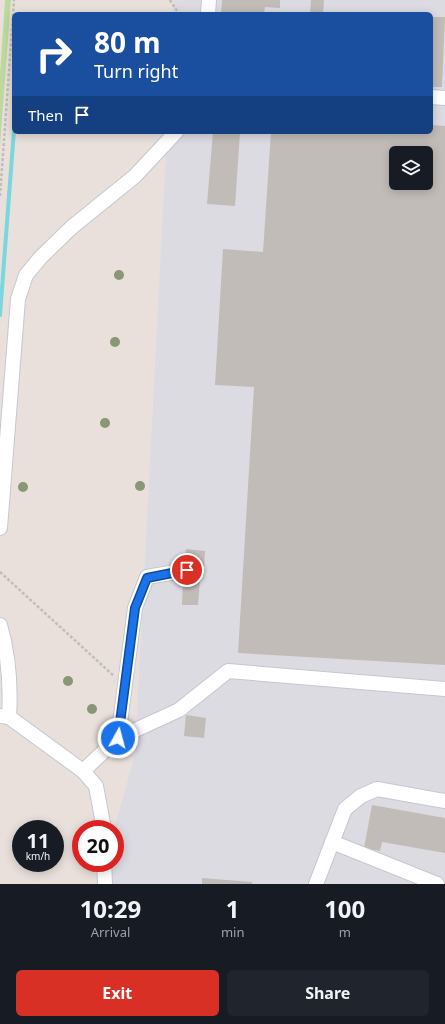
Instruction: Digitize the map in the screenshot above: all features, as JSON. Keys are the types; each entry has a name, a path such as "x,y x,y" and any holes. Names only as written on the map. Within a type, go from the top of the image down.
{"street":[{"path":"208,0 208,12"},
{"path":"433,97 445,98"},
{"path":"0,528 18,299 26,275 41,257 72,227 135,176 174,134"},
{"path":"118,738 135,608 147,578 187,570"},
{"path":"0,625 8,656 11,690 5,716 83,771 96,786 102,820"},
{"path":"83,771 118,738 179,710 228,671 445,689"},
{"path":"316,884 345,809 361,796 377,789 445,801"},
{"path":"332,842 437,884"},
{"path":"104,872 105,884"}],"path":[{"path":"13,12 14,0"},
{"path":"170,0 178,12"},
{"path":"0,196 12,28"},
{"path":"0,572 124,686"}],"shaded area":[{"path":"174,0 445,0 445,884 99,884 102,872 124,872 124,820 117,820 135,755 167,134 433,134 433,12 173,12"}],"green space":[{"path":"5,0 11,0 0,146 0,73"}],"building":[{"path":"222,0 280,0 280,8 265,7 264,12 221,12"},
{"path":"311,0 324,0 323,12 310,12"},
{"path":"433,17 445,17 442,87 433,87"},
{"path":"433,125 445,126 445,665 238,653 254,387 215,385 223,249 263,252 271,134 433,134"},
{"path":"213,134 240,134 235,206 207,204"},
{"path":"186,549 205,551 204,566 184,563"},
{"path":"183,578 200,579 198,605 182,605"},
{"path":"186,715 206,718 204,738 184,736"},
{"path":"372,805 445,818 445,853 382,842 380,851 364,848"},
{"path":"202,878 252,882 252,884 202,884"}],"waterway":[{"path":"0,315 14,134"}],"route":[{"path":"118,738 135,608 147,578 187,570"}]}
